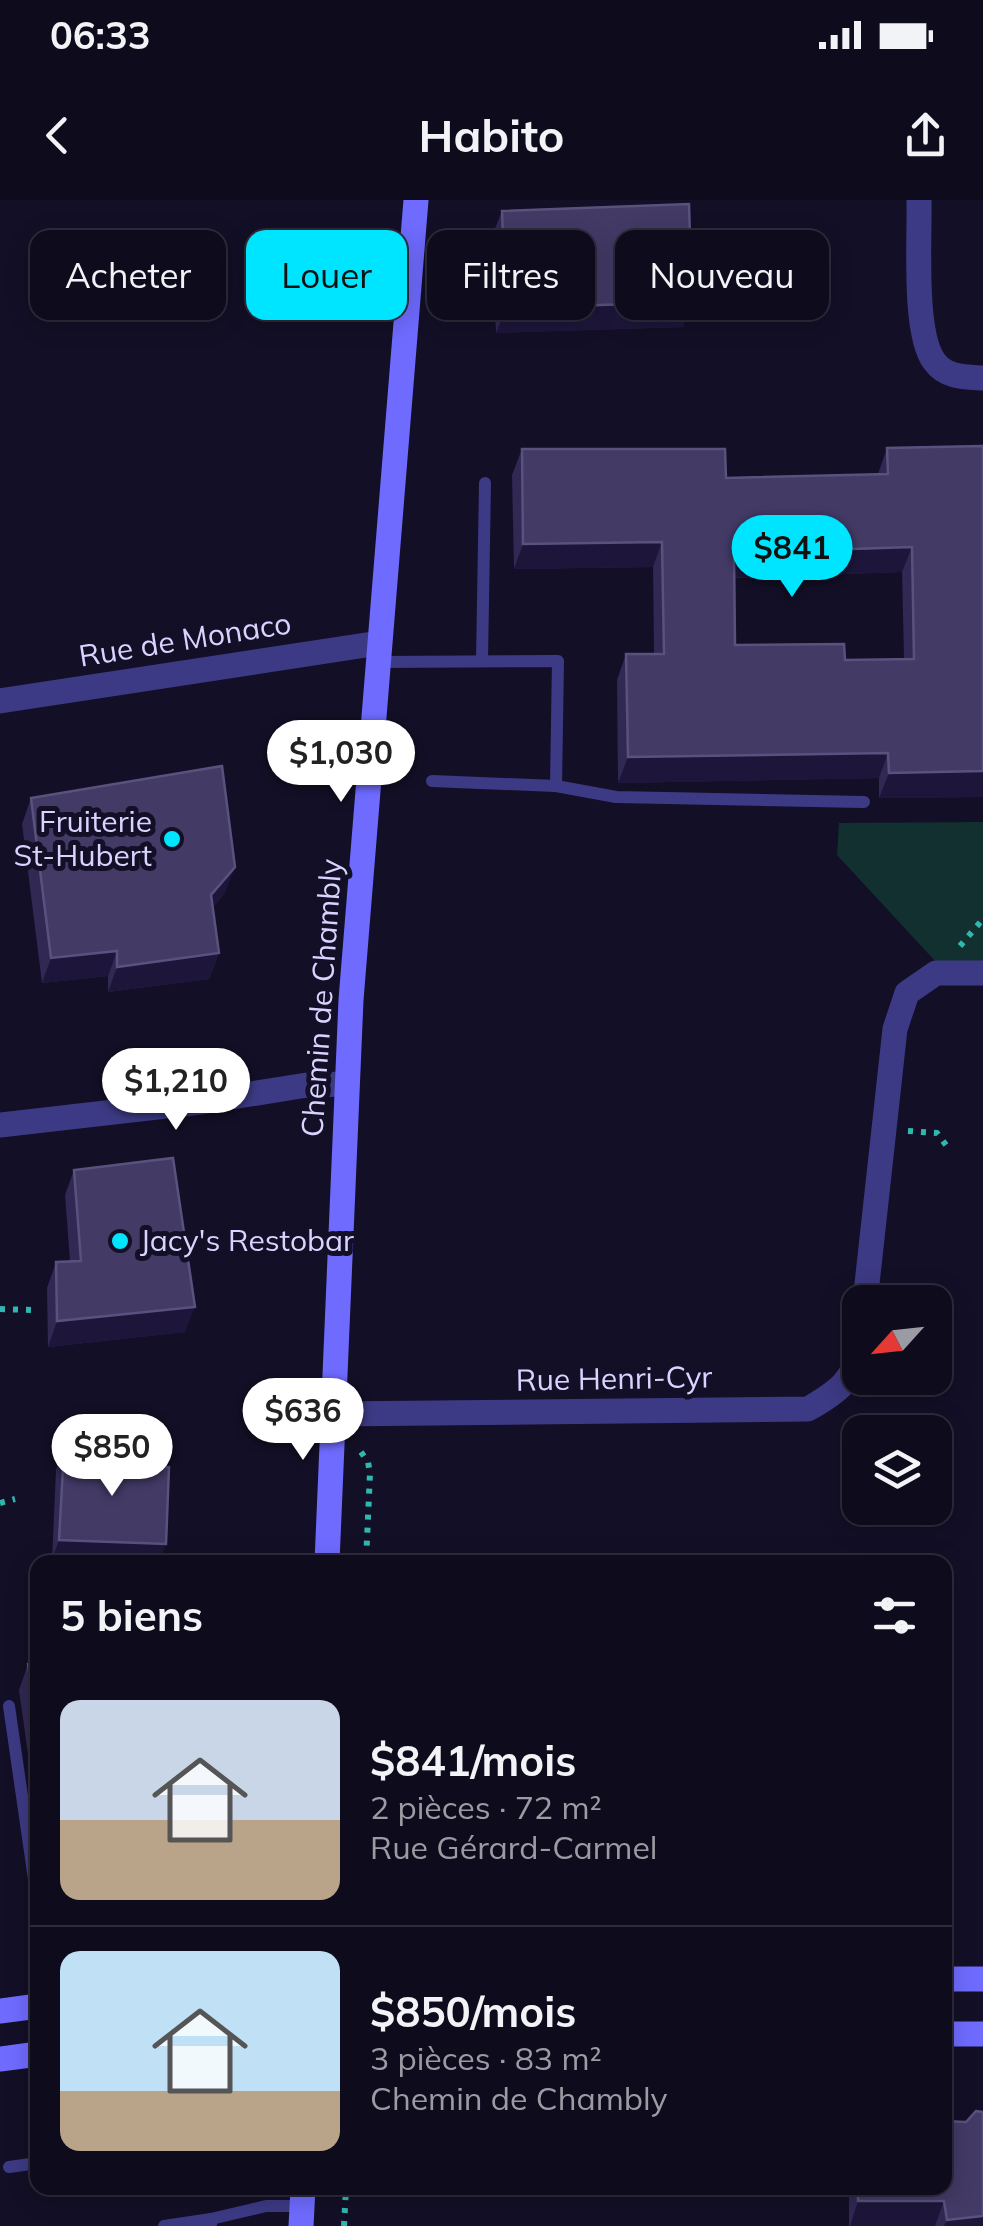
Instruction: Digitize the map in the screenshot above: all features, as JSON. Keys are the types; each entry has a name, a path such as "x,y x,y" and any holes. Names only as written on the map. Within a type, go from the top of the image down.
{"street":[{"name":"Chemin de Chambly","path":"328,1555 347,1084 416,200"},
{"path":"919,200 922,332 934,362 954,377 983,378"},
{"name":"Rue de Monaco","path":"0,701 378,652"},
{"path":"867,1285 894,1029 907,993 936,974 983,973"},
{"path":"0,1125 201,1102 296,1086 347,1084"},
{"name":"Rue Henri-Cyr","path":"333,1414 808,1409 842,1387"},
{"path":"952,1979 983,1978"},
{"path":"0,2011 30,2007"},
{"path":"952,2034 983,2034"},
{"path":"0,2059 30,2055"}],"lane":[{"path":"482,662 485,482"},
{"path":"378,652 482,662 558,662 556,786"},
{"path":"432,780 556,786 616,796 864,802"},
{"path":"9,1706 30,1852"},
{"path":"9,2167 30,2164"},
{"path":"164,2226 211,2223 266,2206 302,2206"}],"path":[{"path":"884,1130 937,1133 948,1149"},
{"path":"0,1310 32,1310"},
{"path":"366,1555 368,1462"},
{"path":"0,1504 15,1499"},
{"path":"344,2226 346,2195"}],"green space":[{"path":"983,822 983,962 937,963 837,855 839,823"}],"building":[{"path":"689,204 690,230 615,230 615,304 595,305 595,230 503,230 502,211"},
{"path":"983,446 983,771 889,773 888,753 628,757 626,654 664,654 662,542 523,544 522,449 725,449 726,478 888,474 887,448","holes":["912,547 914,659 845,660 844,644 735,645 734,553"]},
{"path":"222,766 235,867 211,895 219,953 117,967 117,951 51,958 31,798"},
{"name":"Jacy's Restobar","path":"173,1158 195,1307 57,1321 56,1262 81,1261 74,1170"},
{"path":"64,1449 130,1454 129,1468 169,1467 166,1544 59,1540"},
{"path":"976,2111 983,2112 983,2216 947,2220 944,2201 858,2201 858,2195 952,2195 952,2121 966,2122"}],"place":[{"name":"Fruiterie St-Hubert","path":"172,839"},
{"name":"Jacy's Restobar","path":"120,1241"}]}
